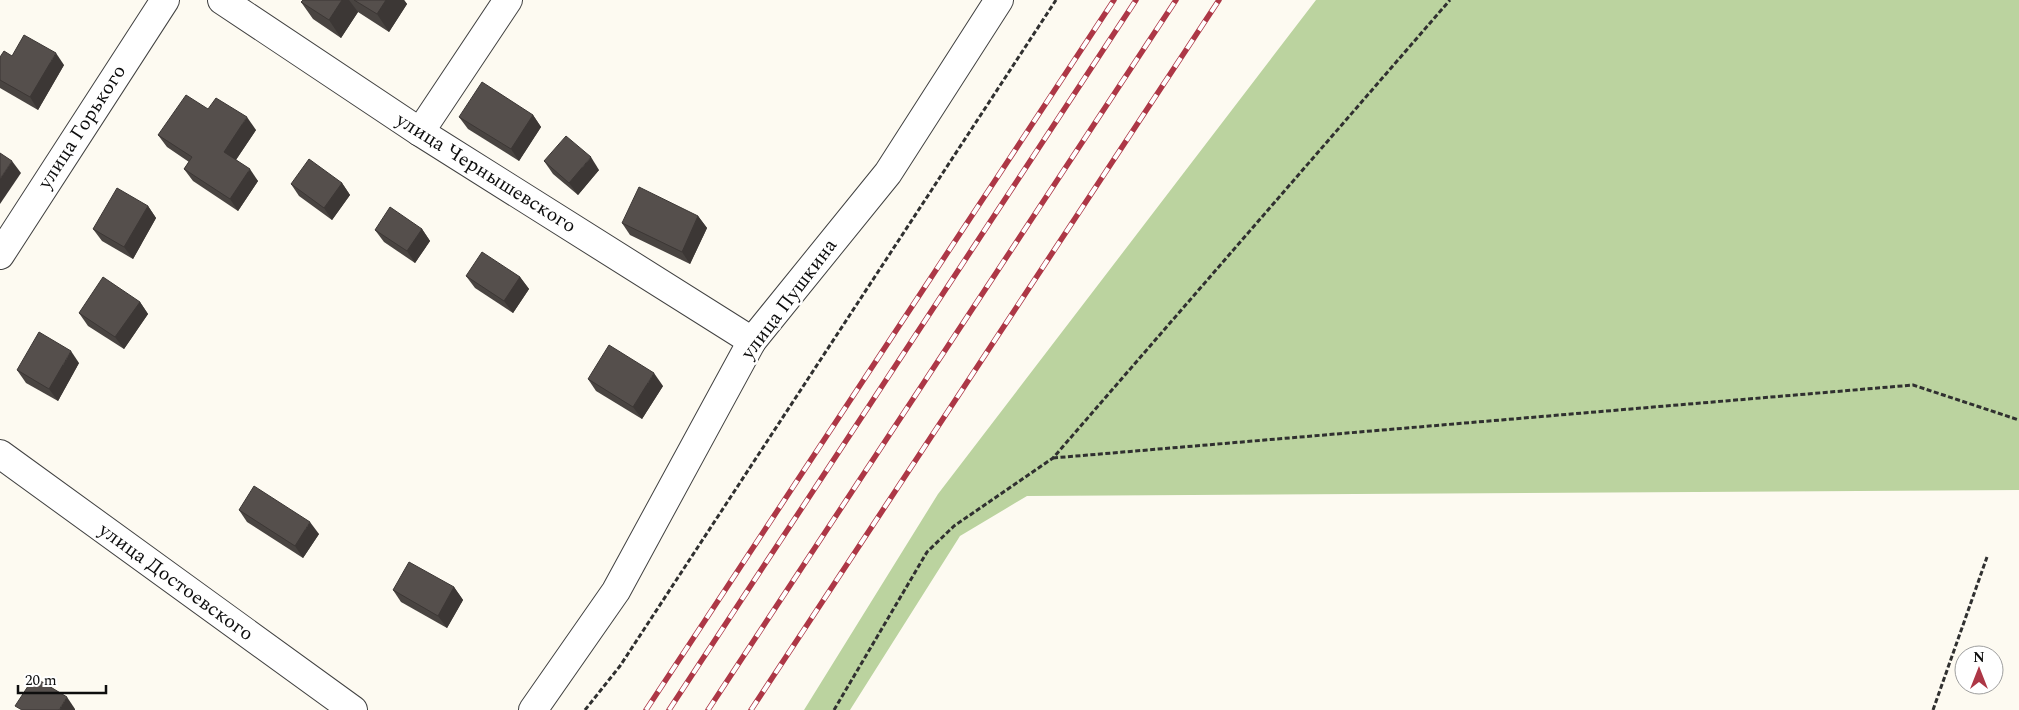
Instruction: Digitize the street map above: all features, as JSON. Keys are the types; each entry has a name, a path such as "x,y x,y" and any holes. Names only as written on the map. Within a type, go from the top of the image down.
{"street":[{"name":"улица Горького","path":"0,255 165,0"},
{"name":"улица Чернышевского","path":"222,0 420,132 752,341"},
{"path":"420,132 508,0"},
{"name":"улица Пушкина","path":"533,710 616,591 752,341 888,173 999,0"},
{"name":"улица Достоевского","path":"0,454 353,710"}],"path":[{"path":"585,710 620,666 1056,0"},
{"path":"834,710 927,552 954,526 1053,458 1450,0"},
{"path":"1053,458 1913,384 2019,420"},
{"path":"1934,710 1987,557"}],"green space":[{"path":"1316,0 2019,0 2019,490 1027,496 960,536 850,710 804,710 938,494"}],"building":[{"path":"303,0 342,0 329,20 301,2"},
{"path":"354,0 386,0 377,14"},
{"path":"24,35 56,53 30,97 0,80 0,57 4,51 12,56"},
{"path":"482,82 533,115 511,149 459,117"},
{"path":"186,95 208,109 216,98 247,117 224,152 250,169 230,199 184,169 192,157 158,135"},
{"path":"566,136 591,157 569,183 544,161"},
{"path":"0,153 12,161 0,179"},
{"path":"309,159 342,183 324,208 291,184"},
{"path":"639,187 698,216 682,252 622,223"},
{"path":"117,188 148,206 124,247 93,229"},
{"path":"390,207 422,229 407,251 375,230"},
{"path":"482,252 520,277 504,301 466,276"},
{"path":"103,277 140,302 115,337 79,313"},
{"path":"39,332 71,351 49,389 17,370"},
{"path":"609,345 654,373 633,407 588,379"},
{"path":"254,486 310,522 295,546 239,510"},
{"path":"409,562 454,587 438,616 393,590"},
{"path":"34,677 67,697 59,710 22,710 15,706"}],"railway":[{"path":"646,710 1114,0"},
{"path":"669,710 1136,0"},
{"path":"708,710 1176,0"},
{"path":"751,710 1219,0"}]}
